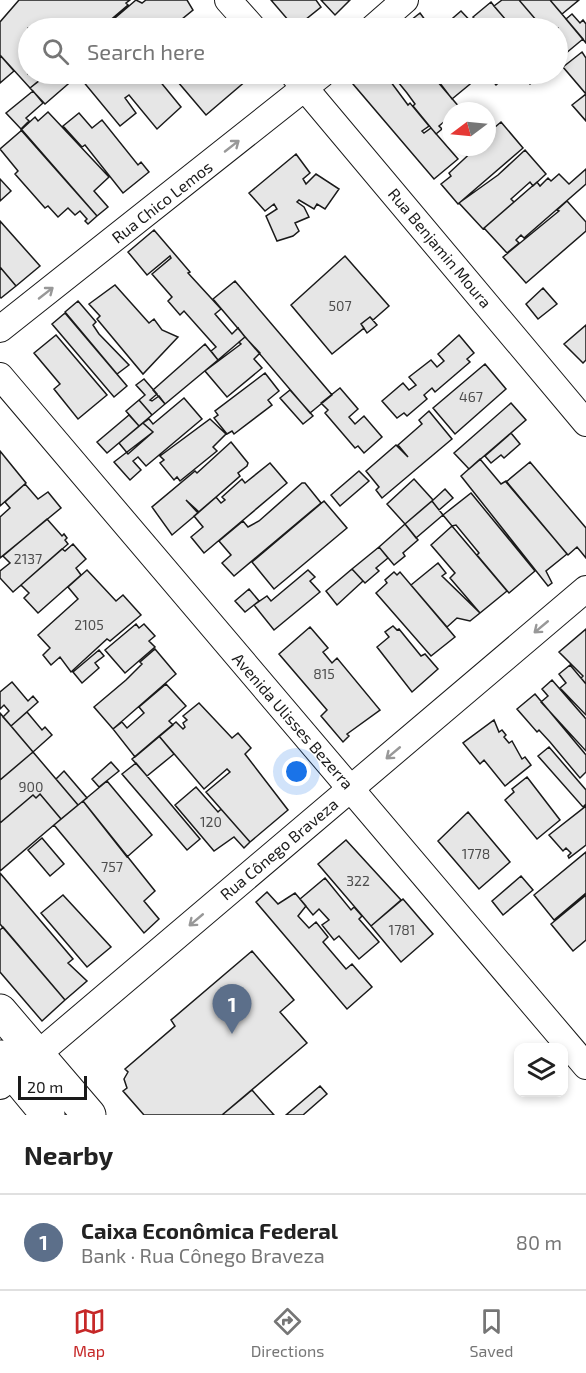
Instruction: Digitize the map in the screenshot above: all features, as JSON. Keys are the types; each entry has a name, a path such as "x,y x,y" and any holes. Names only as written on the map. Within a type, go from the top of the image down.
{"main road":[{"path":"0,1011 13,1068 48,1115"},
{"path":"13,1068 89,1115"}],"street":[{"path":"228,0 244,18"},
{"path":"384,18 405,0"},
{"name":"Rua Chico Lemos","path":"0,329 300,84"},
{"name":"Rua Benjamin Moura","path":"312,84 586,423"},
{"name":"Avenida Ulisses Bezerra","path":"0,376 586,1066"},
{"name":"Rua Cônego Braveza","path":"13,1068 351,789 586,589"}],"building":[{"path":"19,0 130,0 126,3 128,5 113,18 18,18 18,75 0,55 0,22"},
{"path":"136,0 142,3 146,0 187,0 193,10 183,18 115,18"},
{"path":"271,0 316,0 321,7 307,18 286,18"},
{"path":"321,0 350,0 335,15"},
{"path":"502,0 519,0 534,18 504,18 494,6"},
{"path":"519,0 550,0 565,18 534,18"},
{"path":"550,0 579,0 562,14"},
{"path":"491,2 505,18 474,18"},
{"path":"461,11 468,18 453,18"},
{"path":"420,13 424,18 414,18"},
{"path":"572,14 580,23 583,20 586,24 586,43 568,21 567,18"},
{"path":"568,21 583,39 568,52"},
{"path":"582,52 586,58 586,94 568,73 568,63"},
{"path":"0,55 14,71 0,83"},
{"path":"35,84 68,84 45,104 30,88"},
{"path":"85,84 162,84 181,107 157,129 129,95 125,98 136,113 120,126"},
{"path":"180,84 242,84 206,115"},
{"path":"353,84 392,84 408,105 410,103 429,126 422,131 424,133 431,128 442,141 442,156 455,156 458,159 434,179"},
{"path":"399,84 440,84 455,102 442,102 442,124 439,126 442,129 436,134 413,106 415,104"},
{"path":"441,84 470,84 452,99"},
{"path":"33,91 43,103 26,118 29,121 21,129 6,113"},
{"path":"586,94 586,121 572,105"},
{"path":"48,112 109,177 94,191 108,207 97,216 21,130 35,117 38,121"},
{"path":"79,113 92,128 102,120 138,165 141,162 149,172 123,193 85,145 82,147 63,126"},
{"path":"501,122 523,148 458,204 441,184 451,176 449,173 467,156 496,156 496,126"},
{"path":"22,130 97,216 88,224 80,211 75,215 68,208 58,217 48,206 45,208 15,174 18,171 0,149"},
{"path":"525,150 546,174 533,186 530,182 511,199 514,202 483,229 459,203 498,175"},
{"path":"296,154 310,173 303,179 306,184 316,174 339,189 325,209 317,204 314,209 299,200 297,202 304,207 309,217 295,223 299,231 293,236 277,241 266,216 277,209 274,204 265,211 249,193"},
{"path":"586,169 586,184 524,238 521,235 516,240 519,243 507,253 484,228 537,182 540,186 548,178 551,181 559,174 569,184"},
{"path":"0,179 11,191 0,201"},
{"path":"567,201 586,222 586,231 526,283 503,257 559,211 557,210"},
{"path":"0,221 40,266 16,286 0,267"},
{"path":"154,230 190,272 188,273 221,309 215,314 232,334 238,328 245,337 218,360 211,351 216,347 184,311 180,315 168,301 172,297 152,274 171,258 170,256 147,275 128,252"},
{"path":"345,256 389,306 373,320 370,317 361,324 364,328 332,354 291,305"},
{"path":"0,267 16,286 1,298 0,297"},
{"path":"235,281 332,395 310,413 213,299"},
{"path":"115,285 149,323 154,319 162,330 178,337 143,374 97,319 100,316 89,304"},
{"path":"543,288 557,304 538,319 526,304"},
{"path":"78,301 96,322 93,325 99,334 129,365 117,374 65,312"},
{"path":"65,313 127,386 114,397 52,324"},
{"path":"370,317 377,325 367,333 361,324"},
{"path":"586,325 586,360 583,363 564,344"},
{"path":"56,335 107,395 78,419 54,389 60,384 34,353"},
{"path":"459,335 474,353 467,359 470,362 435,392 432,388 424,395 427,399 407,416 404,413 397,418 382,401 403,383 409,390 416,385 409,377 431,360 437,367 444,361 438,354"},
{"path":"245,337 260,353 254,359 262,368 227,397 205,371 241,344 239,342"},
{"path":"205,344 218,360 165,404 153,390"},
{"path":"485,364 506,389 455,434 433,408"},
{"path":"265,373 279,391 268,400 272,405 234,434 232,431 227,434 214,418 218,415 215,411"},
{"path":"144,379 157,394 150,400 159,396 165,404 152,415 139,400 145,395 136,385"},
{"path":"340,388 358,409 349,417 355,424 364,416 382,437 364,453 358,446 355,448 325,413 328,410 321,403"},
{"path":"290,390 313,416 303,424 280,398"},
{"path":"184,398 202,419 146,466 138,457 133,461 141,470 130,480 114,462 153,432 143,423 149,419 153,424"},
{"path":"139,400 152,415 139,426 126,411"},
{"path":"511,403 526,420 469,469 454,453"},
{"path":"429,411 452,439 382,498 376,490 379,487 366,471 396,445 408,457 398,445 422,424 419,420"},
{"path":"129,415 139,426 107,453 97,442"},
{"path":"210,419 226,434 213,447 217,451 180,481 177,477 174,480 160,463 164,460 160,456"},
{"path":"143,423 153,432 128,454 119,443"},
{"path":"511,433 520,444 504,458 501,455 491,463 485,456"},
{"path":"231,442 248,463 247,466 238,473 240,476 199,512 186,500 198,513 172,535 152,507 195,471 197,473"},
{"path":"0,451 26,483 0,506"},
{"path":"480,459 501,484 506,481 567,554 546,571 552,583 548,586 461,476"},
{"path":"530,462 586,528 586,558 577,547 568,555 506,482"},
{"path":"270,463 287,483 204,553 191,537 203,527 194,516 216,497 221,503 225,500 222,497 242,479 245,483"},
{"path":"359,471 369,481 340,506 331,495"},
{"path":"414,479 433,500 405,524 387,504"},
{"path":"302,483 305,483 321,503 234,576 222,563 231,555 219,541 243,521 248,527 259,521"},
{"path":"25,484 38,499 48,492 61,508 0,558 0,517 10,508 5,502"},
{"path":"445,489 453,498 439,510 432,501"},
{"path":"471,493 535,571 509,593 477,555 479,553 456,525 452,526 443,515"},
{"path":"324,501 347,528 274,589 252,562"},
{"path":"432,501 443,515 416,538 405,524"},
{"path":"47,519 62,536 64,534 68,544 13,592 0,578 0,571 10,563 3,556"},
{"path":"405,524 418,540 403,553 405,556 394,565 379,547"},
{"path":"452,526 507,591 480,613 450,578 455,573 431,545"},
{"path":"73,544 86,559 76,568 81,575 38,613 24,598 29,593 21,585 62,549 65,551"},
{"path":"379,547 388,558 376,568 379,571 365,583 352,569"},
{"path":"438,563 446,573 442,576 480,613 470,621 457,618 447,627 411,585"},
{"path":"352,569 363,581 337,605 326,591"},
{"path":"87,570 116,601 123,595 141,615 110,641 107,639 71,672 60,657 51,665 43,655 50,648 38,635 78,599 68,587"},
{"path":"308,570 315,577 310,581 320,592 274,630 254,605 267,596 271,601"},
{"path":"394,572 397,575 400,572 455,637 431,656 376,593 387,583 385,580"},
{"path":"249,589 259,601 245,612 235,601"},
{"path":"136,624 139,628 144,624 155,636 149,641 155,647 125,673 105,650"},
{"path":"393,626 399,629 421,656 425,654 438,669 412,692 377,647 389,637 385,632"},
{"path":"310,627 328,648 323,652 332,663 337,658 380,710 347,734 349,736 343,742 321,716 327,710 279,654"},
{"path":"586,629 586,684 581,678 583,676 559,652"},
{"path":"155,649 176,674 113,729 94,707 126,680 142,664 140,662"},
{"path":"99,650 104,656 95,663 99,668 82,683 73,672"},
{"path":"570,665 586,684 586,715 560,688 566,683 559,674"},
{"path":"552,680 586,719 586,751 541,702 548,696 542,689"},
{"path":"12,682 28,701 33,696 38,702 11,726 3,717 9,711 4,705 0,709 0,692"},
{"path":"166,684 186,706 169,721 173,725 135,757 113,729 122,722 127,728 144,713 139,707"},
{"path":"535,694 586,755 586,772 580,778 550,742 539,730 537,732 517,709"},
{"path":"199,703 232,738 238,733 251,748 245,754 288,810 250,842 206,792 230,772 227,769 204,789 159,736 176,722 183,729 185,727 183,723 187,720 183,716"},
{"path":"27,712 42,730 45,727 52,735 33,752 11,726"},
{"path":"0,713 33,752 0,780"},
{"path":"494,720 499,732 502,730 506,735 504,737 509,743 512,741 522,759 525,757 531,765 505,786 484,760 480,764 463,743"},
{"path":"159,736 174,754 147,776 132,759"},
{"path":"549,747 586,790 586,804 583,807 538,756"},
{"path":"33,752 78,805 61,819 40,794 36,798 33,795 0,823 0,780"},
{"path":"111,762 119,771 99,787 92,779"},
{"path":"136,763 200,839 187,850 122,774"},
{"path":"64,771 87,798 78,805 56,779"},
{"path":"527,777 560,820 537,839 505,800 514,792 512,789"},
{"path":"107,781 152,835 127,857 83,801"},
{"path":"196,787 218,812 221,809 250,842 244,848 234,837 214,851 175,805"},
{"path":"40,794 61,819 0,871 0,823 33,795 36,798"},
{"path":"83,801 155,891 144,901 159,919 144,933 54,825"},
{"path":"586,806 586,845 569,858 571,853 566,848 563,851 549,835"},
{"path":"468,812 510,862 479,889 438,841"},
{"path":"42,838 64,864 50,876 28,850"},
{"path":"346,840 401,900 371,926 318,864"},
{"path":"586,852 586,893 554,920 534,895"},
{"path":"0,873 73,959 68,963 87,981 65,1000 0,924"},
{"path":"521,876 533,890 503,915 492,901"},
{"path":"325,878 351,910 354,907 362,916 359,919 379,942 359,959 339,936 334,940 322,925 329,920 319,909 313,915 300,899"},
{"path":"267,892 278,904 295,893 306,906 298,916 309,928 316,922 328,937 323,942 346,969 352,964 372,987 347,1009 256,902"},
{"path":"63,895 111,947 87,967 41,913"},
{"path":"586,895 586,940 573,951 551,924"},
{"path":"403,899 433,934 401,962 371,926"},
{"path":"3,927 65,1000 42,1021 0,972 0,930"},
{"path":"252,951 294,1000 280,1012 307,1043 222,1115 144,1115 123,1091 127,1088 124,1079 128,1072 125,1069 175,1026 171,1020"},
{"path":"320,1086 327,1094 303,1115 286,1115"},
{"path":"252,1090 274,1115 222,1115 245,1096"}],"place":[{"name":"Caixa Econômica Federal","path":"232,1034"}]}
